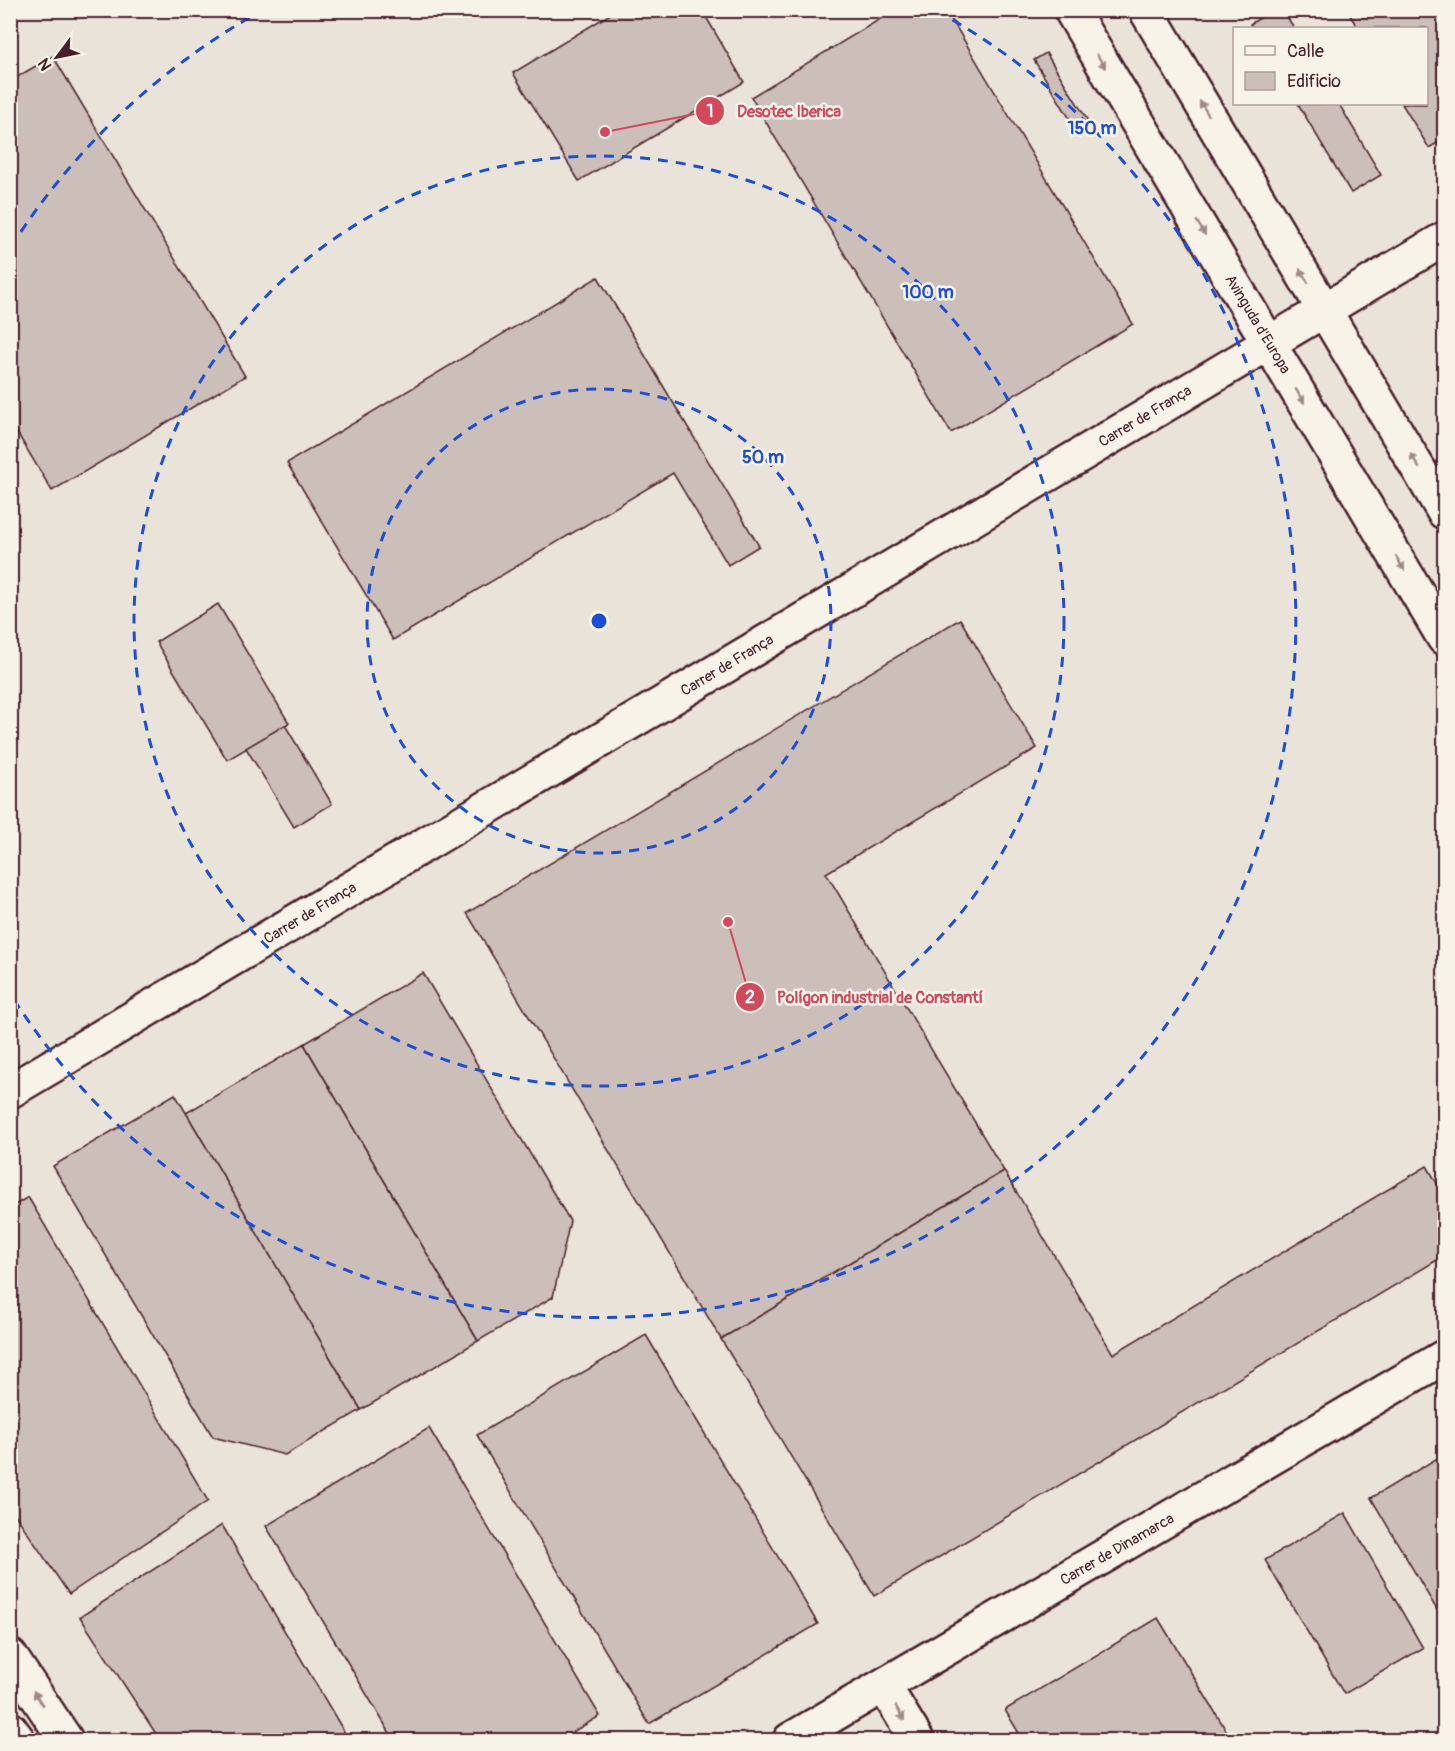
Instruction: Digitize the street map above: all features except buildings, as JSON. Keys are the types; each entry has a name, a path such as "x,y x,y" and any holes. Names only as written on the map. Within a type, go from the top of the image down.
{"street":[{"name":"Avinguda d'Europa","path":"1071,10 1444,638"},
{"path":"1146,10 1444,512"},
{"name":"Carrer de França","path":"10,1091 1444,239"},
{"name":"Carrer de Dinamarca","path":"790,1740 1444,1357"},
{"path":"10,1656 66,1740"},
{"path":"884,1686 917,1740"},
{"path":"10,1729 18,1740"}],"shaded area":[{"path":"11,11 1444,11 1444,1740 11,1740"}],"place":[{"name":"Desotec Iberica","path":"605,132"},
{"name":"Polígon industrial de Constantí","path":"728,922"}]}
